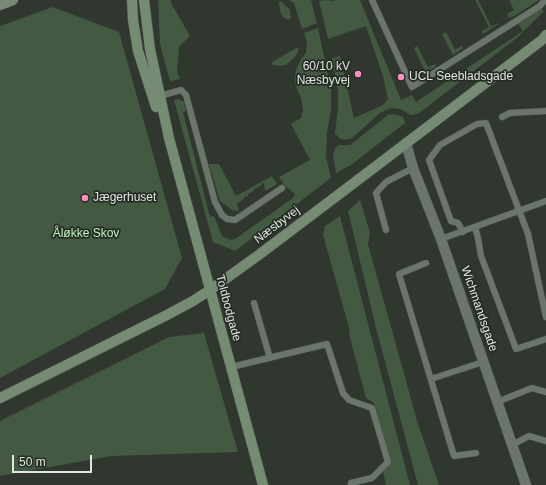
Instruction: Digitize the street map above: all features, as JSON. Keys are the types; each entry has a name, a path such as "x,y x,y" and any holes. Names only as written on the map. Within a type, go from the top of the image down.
{"street":[{"path":"0,5 13,0"},
{"name":"Toldbodgade","path":"132,0 133,20 138,51 155,104 169,138"},
{"name":"Toldbodgade","path":"144,0 150,49 169,138 263,485"},
{"name":"Næsbyvej","path":"0,398 193,301 210,290 273,245 542,40 546,35"},
{"name":"Wichmandsgade","path":"406,143 413,168 441,239 525,485"}],"lane":[{"path":"372,0 412,87 540,6 545,0"},
{"path":"160,96 181,90 186,95 215,202 222,215 227,219 235,220 282,188"},
{"path":"502,117 510,113 546,111"},
{"path":"463,232 458,223 451,221 429,160 440,146 477,124 486,123 528,234 546,317"},
{"path":"386,230 376,193 386,182 413,168"},
{"path":"441,239 546,202"},
{"path":"475,228 481,256 516,349 546,339"},
{"path":"426,264 399,274 454,456 476,453"},
{"path":"254,304 270,358"},
{"path":"231,367 328,344 344,393 349,400 372,408 388,462 372,478 351,483 351,485"},
{"path":"431,379 483,362"},
{"path":"497,402 532,388 546,392"},
{"path":"512,445 529,436 546,440"}],"green space":[{"path":"158,0 172,0 170,1 190,36 179,47 177,72 180,79 170,81 160,44"},
{"path":"289,0 311,0 317,23 302,29 294,3"},
{"path":"360,0 401,100 412,95 416,102 523,31 518,24 541,9 544,11 518,37 418,114 411,115 400,109 391,108 380,113 352,138 345,140 339,138 335,133 338,108 338,91 332,58 340,56 354,118 383,105 388,99 383,76 366,26 328,39 319,1"},
{"path":"475,0 478,0 491,26 498,23 483,34 482,31 489,27"},
{"path":"509,0 539,0 509,18 507,14 514,10"},
{"path":"281,1 290,10 291,18 289,20 283,17 280,11 279,3"},
{"name":"Åløkke Skov","path":"53,7 119,32 182,258 165,289 0,378 0,26"},
{"path":"318,28 331,90 331,110 327,132 326,157 331,178 235,251 213,242 174,100 178,99 184,102 186,111 183,112 210,217 214,216 222,236 230,240 235,239 293,198 295,194 285,186 279,177 310,160 291,124 301,118 303,110 301,98 296,87 295,78 296,70 301,59 306,53 307,43 304,33"},
{"path":"446,32 455,50 462,46 463,48 453,55 442,34"},
{"path":"417,46 428,67 435,64 436,66 426,73 414,48"},
{"path":"298,47 299,50 295,57 286,65 273,65 272,62"},
{"path":"394,114 403,117 405,123 351,165 336,173 333,156 335,148 339,145 350,145 388,115"},
{"path":"209,164 219,164 236,196 272,176 277,184 265,190 264,183 261,184 261,186 257,187 254,191 248,194 248,196 244,197 241,202 237,203 239,211 232,210 220,201"},
{"path":"360,200 370,233 368,244 418,424 439,485 418,485 376,328 348,211"},
{"path":"340,216 410,485 386,485 383,472 390,462 374,403 366,398 349,334 350,331 323,235 325,226"},
{"path":"204,333 238,452 112,456 0,476 0,421 169,337"}],"place":[{"name":"60/10 kV Næsbyvej","path":"358,74"},
{"name":"UCL Seebladsgade","path":"401,77"},
{"name":"Jægerhuset","path":"85,198"}]}
